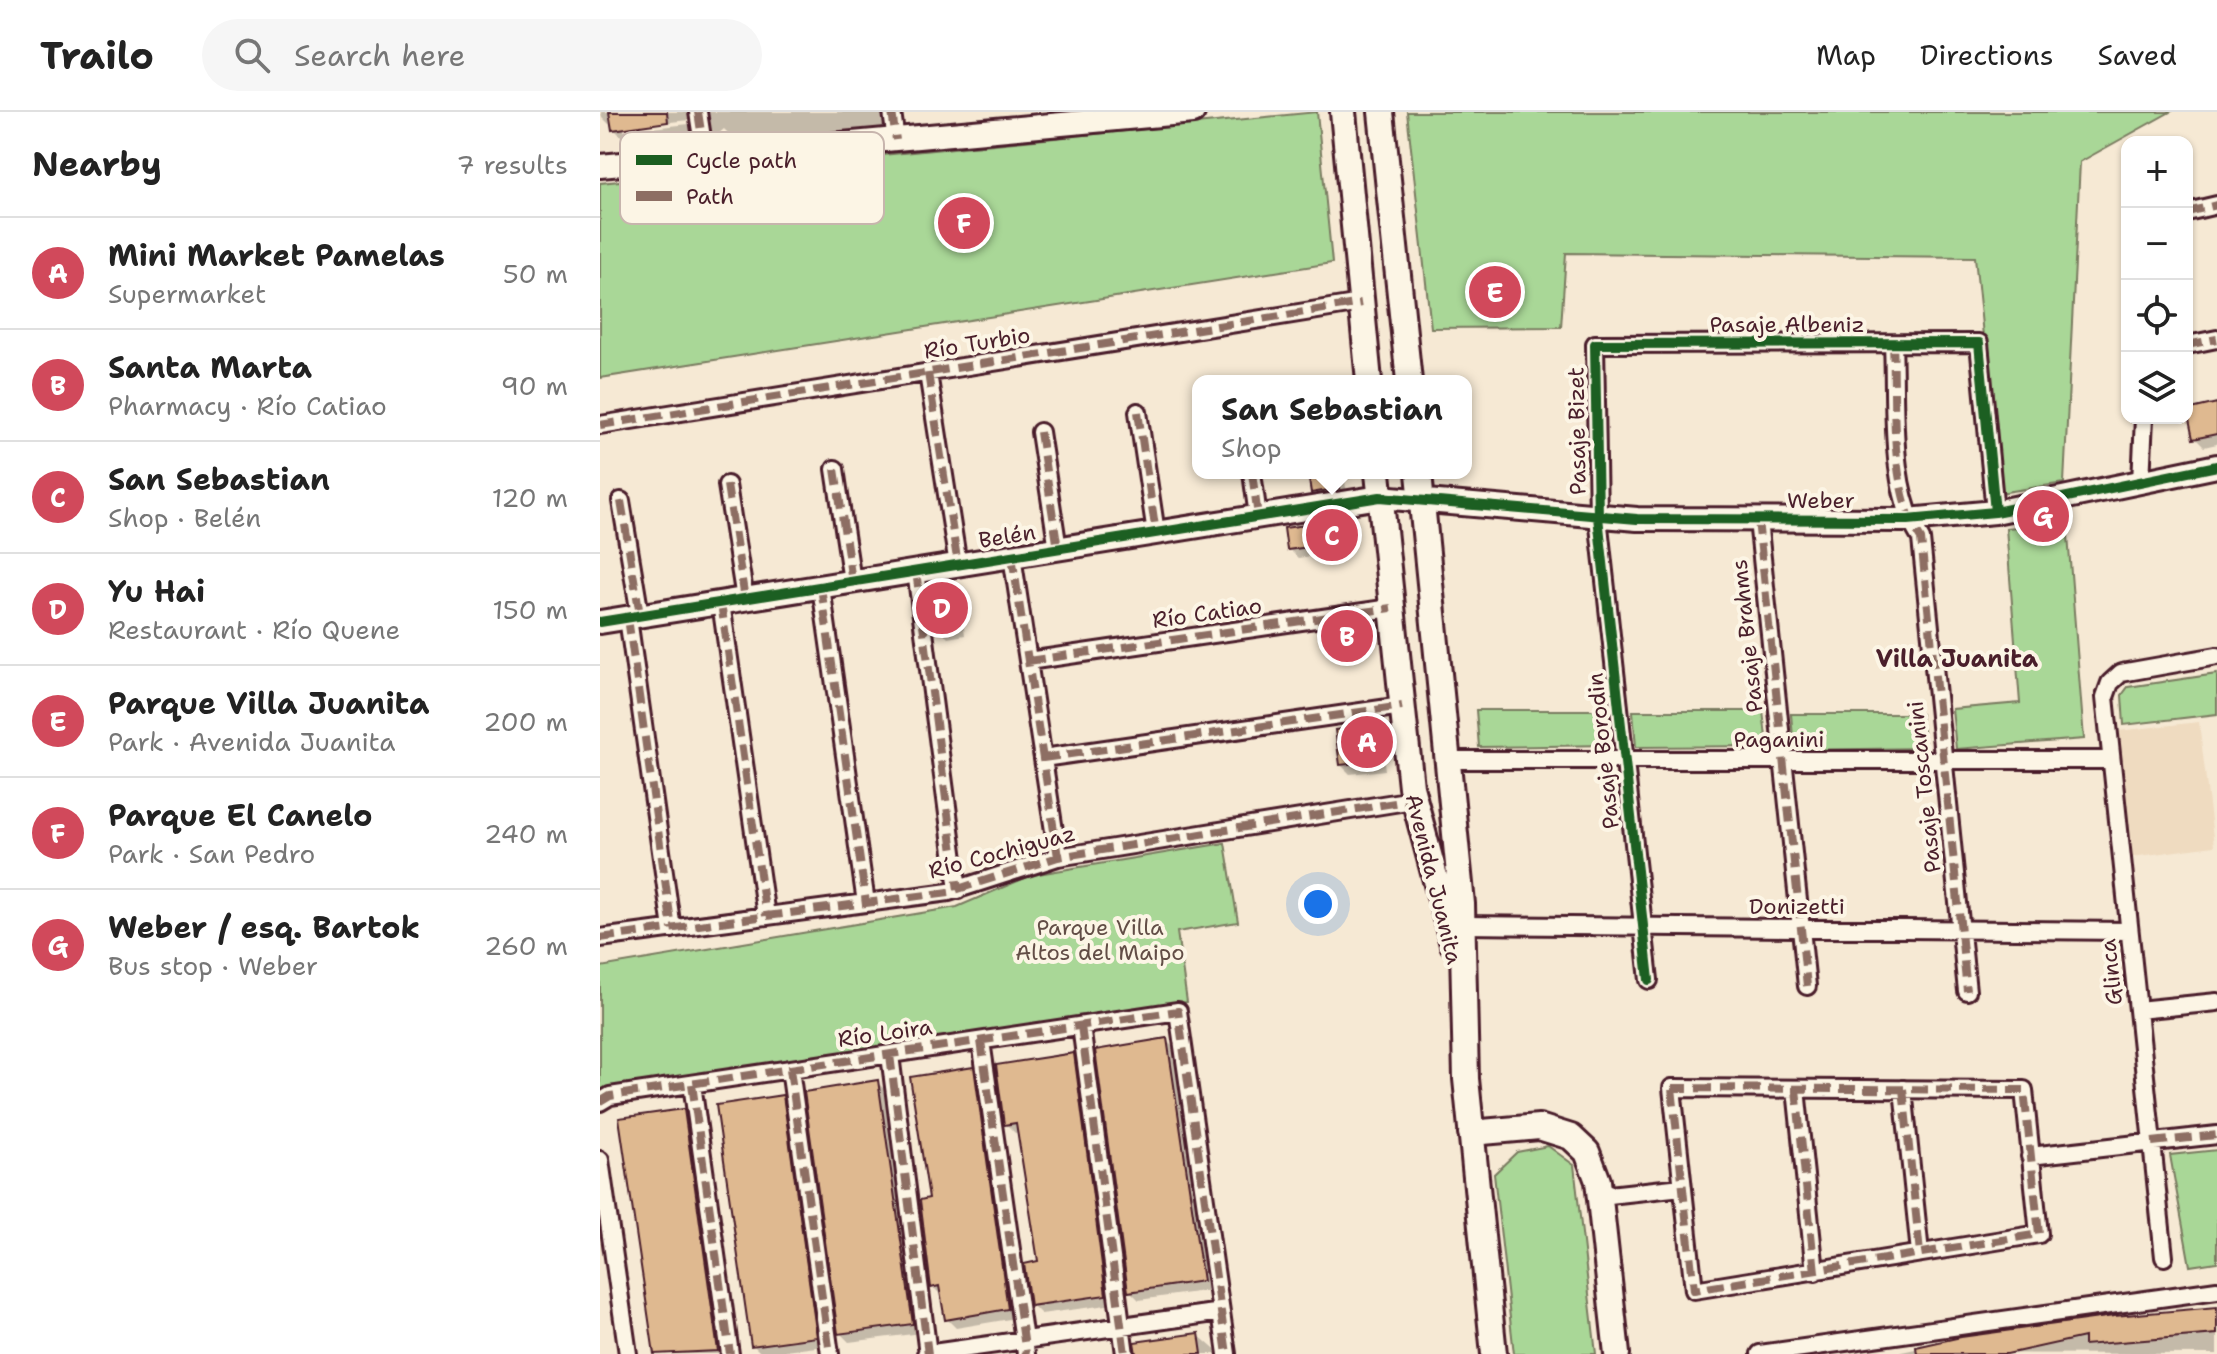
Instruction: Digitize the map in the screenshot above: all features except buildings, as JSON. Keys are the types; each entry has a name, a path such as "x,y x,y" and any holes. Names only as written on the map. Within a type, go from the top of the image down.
{"main road":[{"path":"1343,112 1368,375"},
{"path":"1381,112 1408,375"},
{"name":"Avenida Juanita","path":"1420,479 1464,925 1462,998 1471,1133 1494,1354"},
{"name":"Avenida Juanita","path":"1379,485 1413,800 1446,913 1462,998"},
{"path":"1471,1133 1527,1127 1561,1132 1580,1144 1593,1161 1600,1196 1617,1354"}],"street":[{"path":"698,112 701,132"},
{"path":"892,112 896,140"},
{"path":"884,141 1193,112"},
{"path":"600,166 620,164"},
{"path":"2193,211 2217,205"},
{"name":"Río Turbio","path":"600,425 1361,303"},
{"path":"2193,344 2217,339"},
{"name":"Pasaje Albeniz","path":"1595,344 1979,343 1995,512"},
{"name":"Pasaje Bizet","path":"1595,344 1598,517"},
{"name":"Pasaje Toscanini","path":"1893,344 1900,493 1908,520 1921,539 1967,991"},
{"path":"928,373 958,565"},
{"path":"1138,412 1156,533"},
{"path":"2141,482 2144,424"},
{"path":"1040,432 1058,549"},
{"name":"Weber","path":"1422,501 1598,517 1908,520 1995,512 2217,466"},
{"path":"835,469 852,581"},
{"path":"1253,479 1258,516"},
{"path":"727,485 745,599"},
{"name":"Belén","path":"600,622 1258,516 1379,485 1422,501"},
{"path":"621,501 672,929"},
{"name":"Pasaje Borodin","path":"1598,517 1649,980"},
{"name":"Pasaje Brahms","path":"1758,520 1807,986"},
{"path":"1012,556 1058,857"},
{"path":"916,571 958,890"},
{"path":"821,587 866,903"},
{"path":"721,603 766,916"},
{"name":"Río Catiao","path":"1028,661 1391,608"},
{"name":"Glinca","path":"2164,1257 2105,697 2110,683 2128,670 2217,656"},
{"path":"1043,758 1402,706"},
{"name":"Paganini","path":"1448,760 2111,760"},
{"name":"Río Cochiguaz","path":"600,938 958,890 1058,857 1413,800"},
{"name":"Donizetti","path":"1464,925 2129,931"},
{"path":"2138,1010 2217,1002"},
{"name":"Río Loira","path":"600,1102 610,1096 1178,1011 1221,1312"},
{"path":"1081,1026 1125,1354"},
{"path":"981,1041 1025,1347"},
{"path":"890,1055 927,1354 1025,1347 1122,1326 1221,1312 1227,1354"},
{"path":"790,1069 830,1354"},
{"path":"692,1084 730,1354"},
{"path":"1672,1088 1796,1089 2024,1090 2039,1234 1694,1290 1672,1088"},
{"path":"1796,1089 1815,1272"},
{"path":"1903,1089 1920,1253"},
{"path":"2030,1156 2217,1135"},
{"path":"600,1160 628,1354"},
{"path":"1600,1196 1682,1187"},
{"path":"1760,1354 2217,1290"}],"shaded area":[{"path":"2199,722 2214,846 2132,857 2118,731"}],"green space":[{"path":"1317,112 1332,263 600,378 600,183 620,181 620,224 884,224 884,155"},
{"path":"1407,112 2170,112 2127,136 2121,136 2121,139 2080,162 2064,483 1999,493 1975,257 1566,253 1561,327 1431,328"},
{"path":"2067,523 2084,739 1956,749 1952,709 2020,703 2006,528"},
{"path":"2217,674 2217,714 2124,725 2122,695 2128,687"},
{"path":"1476,710 1607,710 1610,745 1479,747"},
{"path":"1633,711 1763,711 1767,746 1636,747"},
{"path":"1791,714 1921,714 1925,748 1794,750"},
{"name":"Parque Villa Altos del Maipo","path":"1225,843 1238,922 1177,932 1187,1002 600,1093 600,967 957,907 1032,875"},
{"path":"1548,1146 1574,1165 1596,1354 1514,1354 1494,1174 1517,1152"},
{"path":"2217,1150 2217,1262 2190,1266 2170,1155"}],"marked path":[{"path":"698,112 701,132"},
{"path":"892,112 896,140"},
{"path":"2193,211 2217,205"},
{"path":"600,425 1361,303"},
{"path":"2193,344 2217,339"},
{"path":"1893,344 1898,471 1910,518 1921,539 1967,991"},
{"path":"928,373 958,565"},
{"path":"1138,412 1156,533"},
{"path":"1040,432 1058,549"},
{"path":"835,469 852,581"},
{"path":"1253,479 1258,516"},
{"path":"727,485 745,599"},
{"path":"621,501 640,615"},
{"path":"1758,520 1807,986"},
{"path":"1012,556 1058,857"},
{"path":"916,571 958,890"},
{"path":"821,587 866,903"},
{"path":"721,603 766,916"},
{"path":"1028,661 1391,608"},
{"path":"628,618 672,929"},
{"path":"1043,758 1402,706"},
{"path":"600,938 949,892 1058,857 1413,800"},
{"path":"600,1102 610,1096 1178,1011 1227,1354"},
{"path":"1081,1026 1125,1354"},
{"path":"981,1041 1026,1354"},
{"path":"890,1055 928,1354"},
{"path":"790,1069 830,1354"},
{"path":"692,1084 730,1354"},
{"path":"1672,1088 2024,1090 2039,1234 1694,1290 1672,1088"},
{"path":"1796,1089 1815,1272"},
{"path":"1903,1089 1920,1253"},
{"path":"2152,1142 2217,1135"}],"cycle path":[{"path":"1649,980 1598,517 1595,344 1979,343 1995,512"},
{"path":"600,622 1380,497 1637,519 1908,520 1995,512 2217,466"}],"place":[{"name":"Parque El Canelo","path":"964,223"},
{"name":"Parque Villa Juanita","path":"1495,292"},
{"name":"Weber / esq. Bartok","path":"2043,516"},
{"name":"San Sebastian","path":"1332,535"},
{"name":"Yu Hai","path":"942,608"},
{"name":"Santa Marta","path":"1347,636"},
{"name":"Mini Market Pamelas","path":"1367,742"}],"district":[{"name":"Villa Juanita","path":"1957,659"}]}
